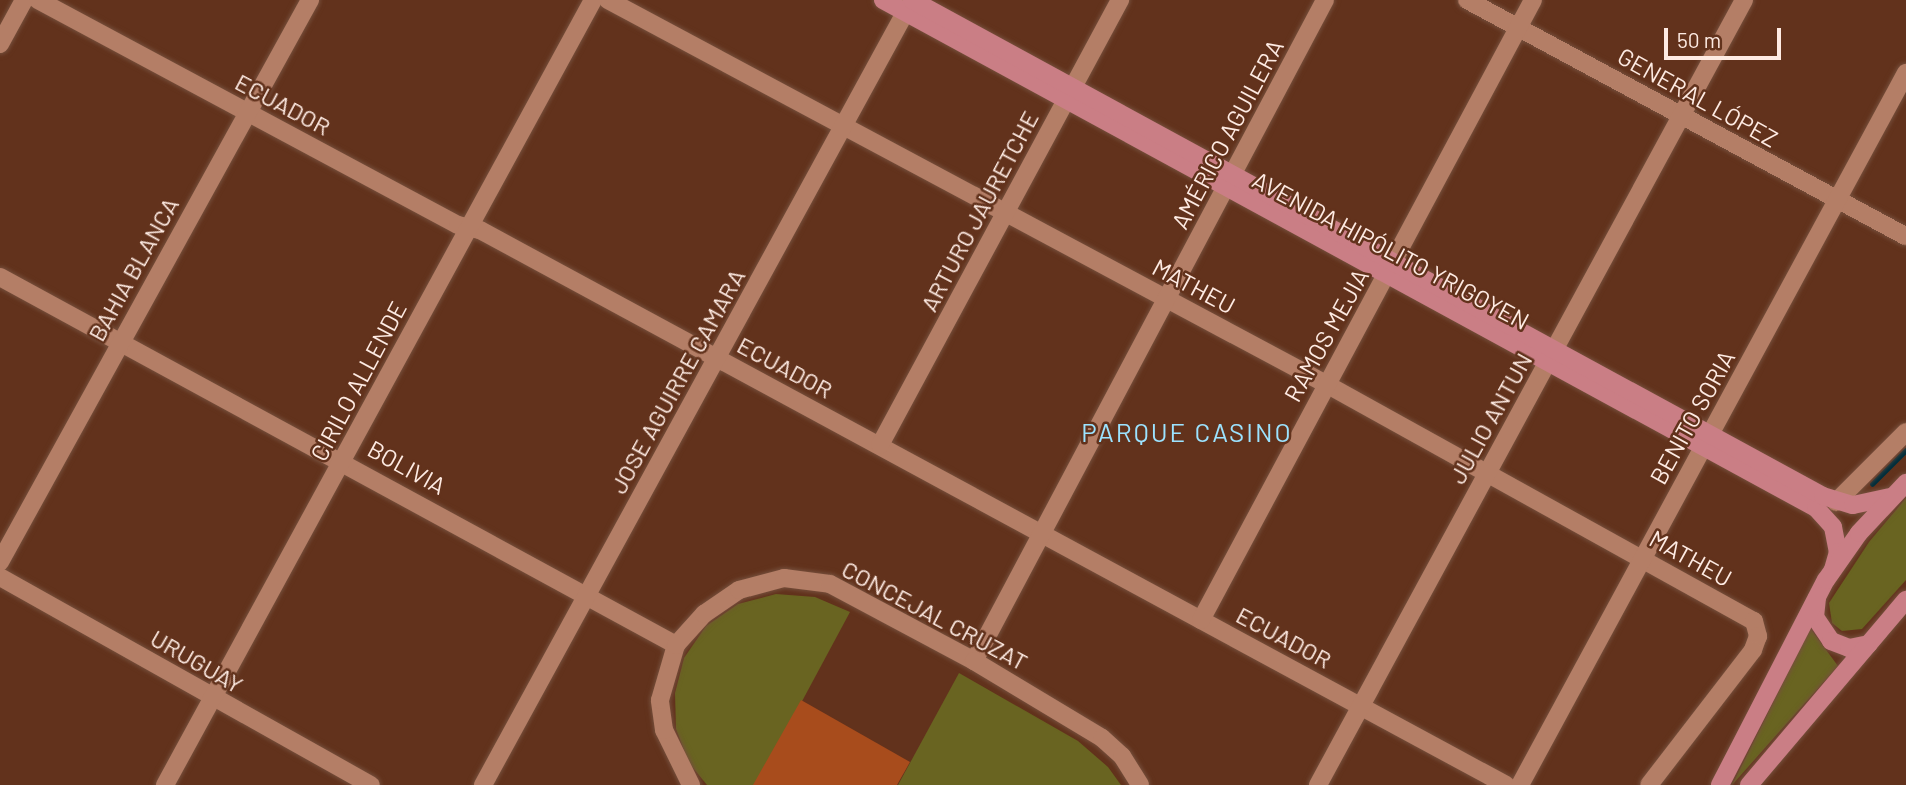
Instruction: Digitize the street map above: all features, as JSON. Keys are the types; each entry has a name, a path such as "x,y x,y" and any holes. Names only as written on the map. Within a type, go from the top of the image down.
{"main road":[{"name":"AVENIDA HIPÓLITO YRIGOYEN","path":"883,0 909,6 1389,271 1708,441 1836,502 1853,505 1891,497"},
{"name":"AVENIDA HIPÓLITO YRIGOYEN","path":"1708,441 1827,516 1836,538 1833,569"},
{"path":"1720,785 1817,594 1833,569 1891,497 1906,483"},
{"path":"1817,594 1815,617 1831,642 1849,648 1869,644"},
{"path":"1749,785 1906,600"}],"street":[{"path":"0,44 24,0"},
{"name":"ECUADOR","path":"38,0 880,445 1506,785"},
{"name":"BAHIA BLANCA","path":"0,562 310,0"},
{"name":"CIRILO ALLENDE","path":"164,785 593,0"},
{"name":"MATHEU","path":"608,0 1326,384 1754,621 1758,636 1753,650 1649,785"},
{"name":"ARTURO JAURETCHE","path":"880,445 1120,0"},
{"name":"AMÉRICO AGUILERA","path":"974,661 1040,531 1167,299 1325,0"},
{"name":"GENERAL LÓPEZ","path":"1467,0 1906,236"},
{"name":"RAMOS MEJIA","path":"1201,620 1533,0"},
{"name":"JULIO ANTUN","path":"1318,785 1744,0"},
{"name":"JOSE AGUIRRE CAMARA","path":"483,785 909,6"},
{"name":"BENITO SORIA","path":"1520,785 1640,558 1708,441 1906,73"},
{"name":"BOLIVIA","path":"0,277 344,460 676,645"},
{"path":"1836,502 1906,432"},
{"name":"URUGUAY","path":"0,577 212,699 371,785"},
{"name":"CONCEJAL CRUZAT","path":"691,785 664,730 662,710 676,645 704,614 739,590 784,578 830,583 974,661 1102,738 1122,757 1140,785"}],"shaded area":[{"path":"1906,498 1906,580 1862,629 1842,631 1832,623 1829,603 1869,542"},
{"path":"776,594 815,597 850,612 757,785 707,785 689,763 676,729 675,693 684,658 706,626 738,604"},
{"path":"1810,628 1838,666 1732,785 1767,715"},
{"path":"959,673 1078,741 1108,767 1121,785 898,785"}],"building":[{"path":"801,700 910,762 897,785 753,785"}],"waterway":[{"path":"1872,484 1906,450"}],"district":[{"name":"PARQUE CASINO","path":"1187,432"}]}
